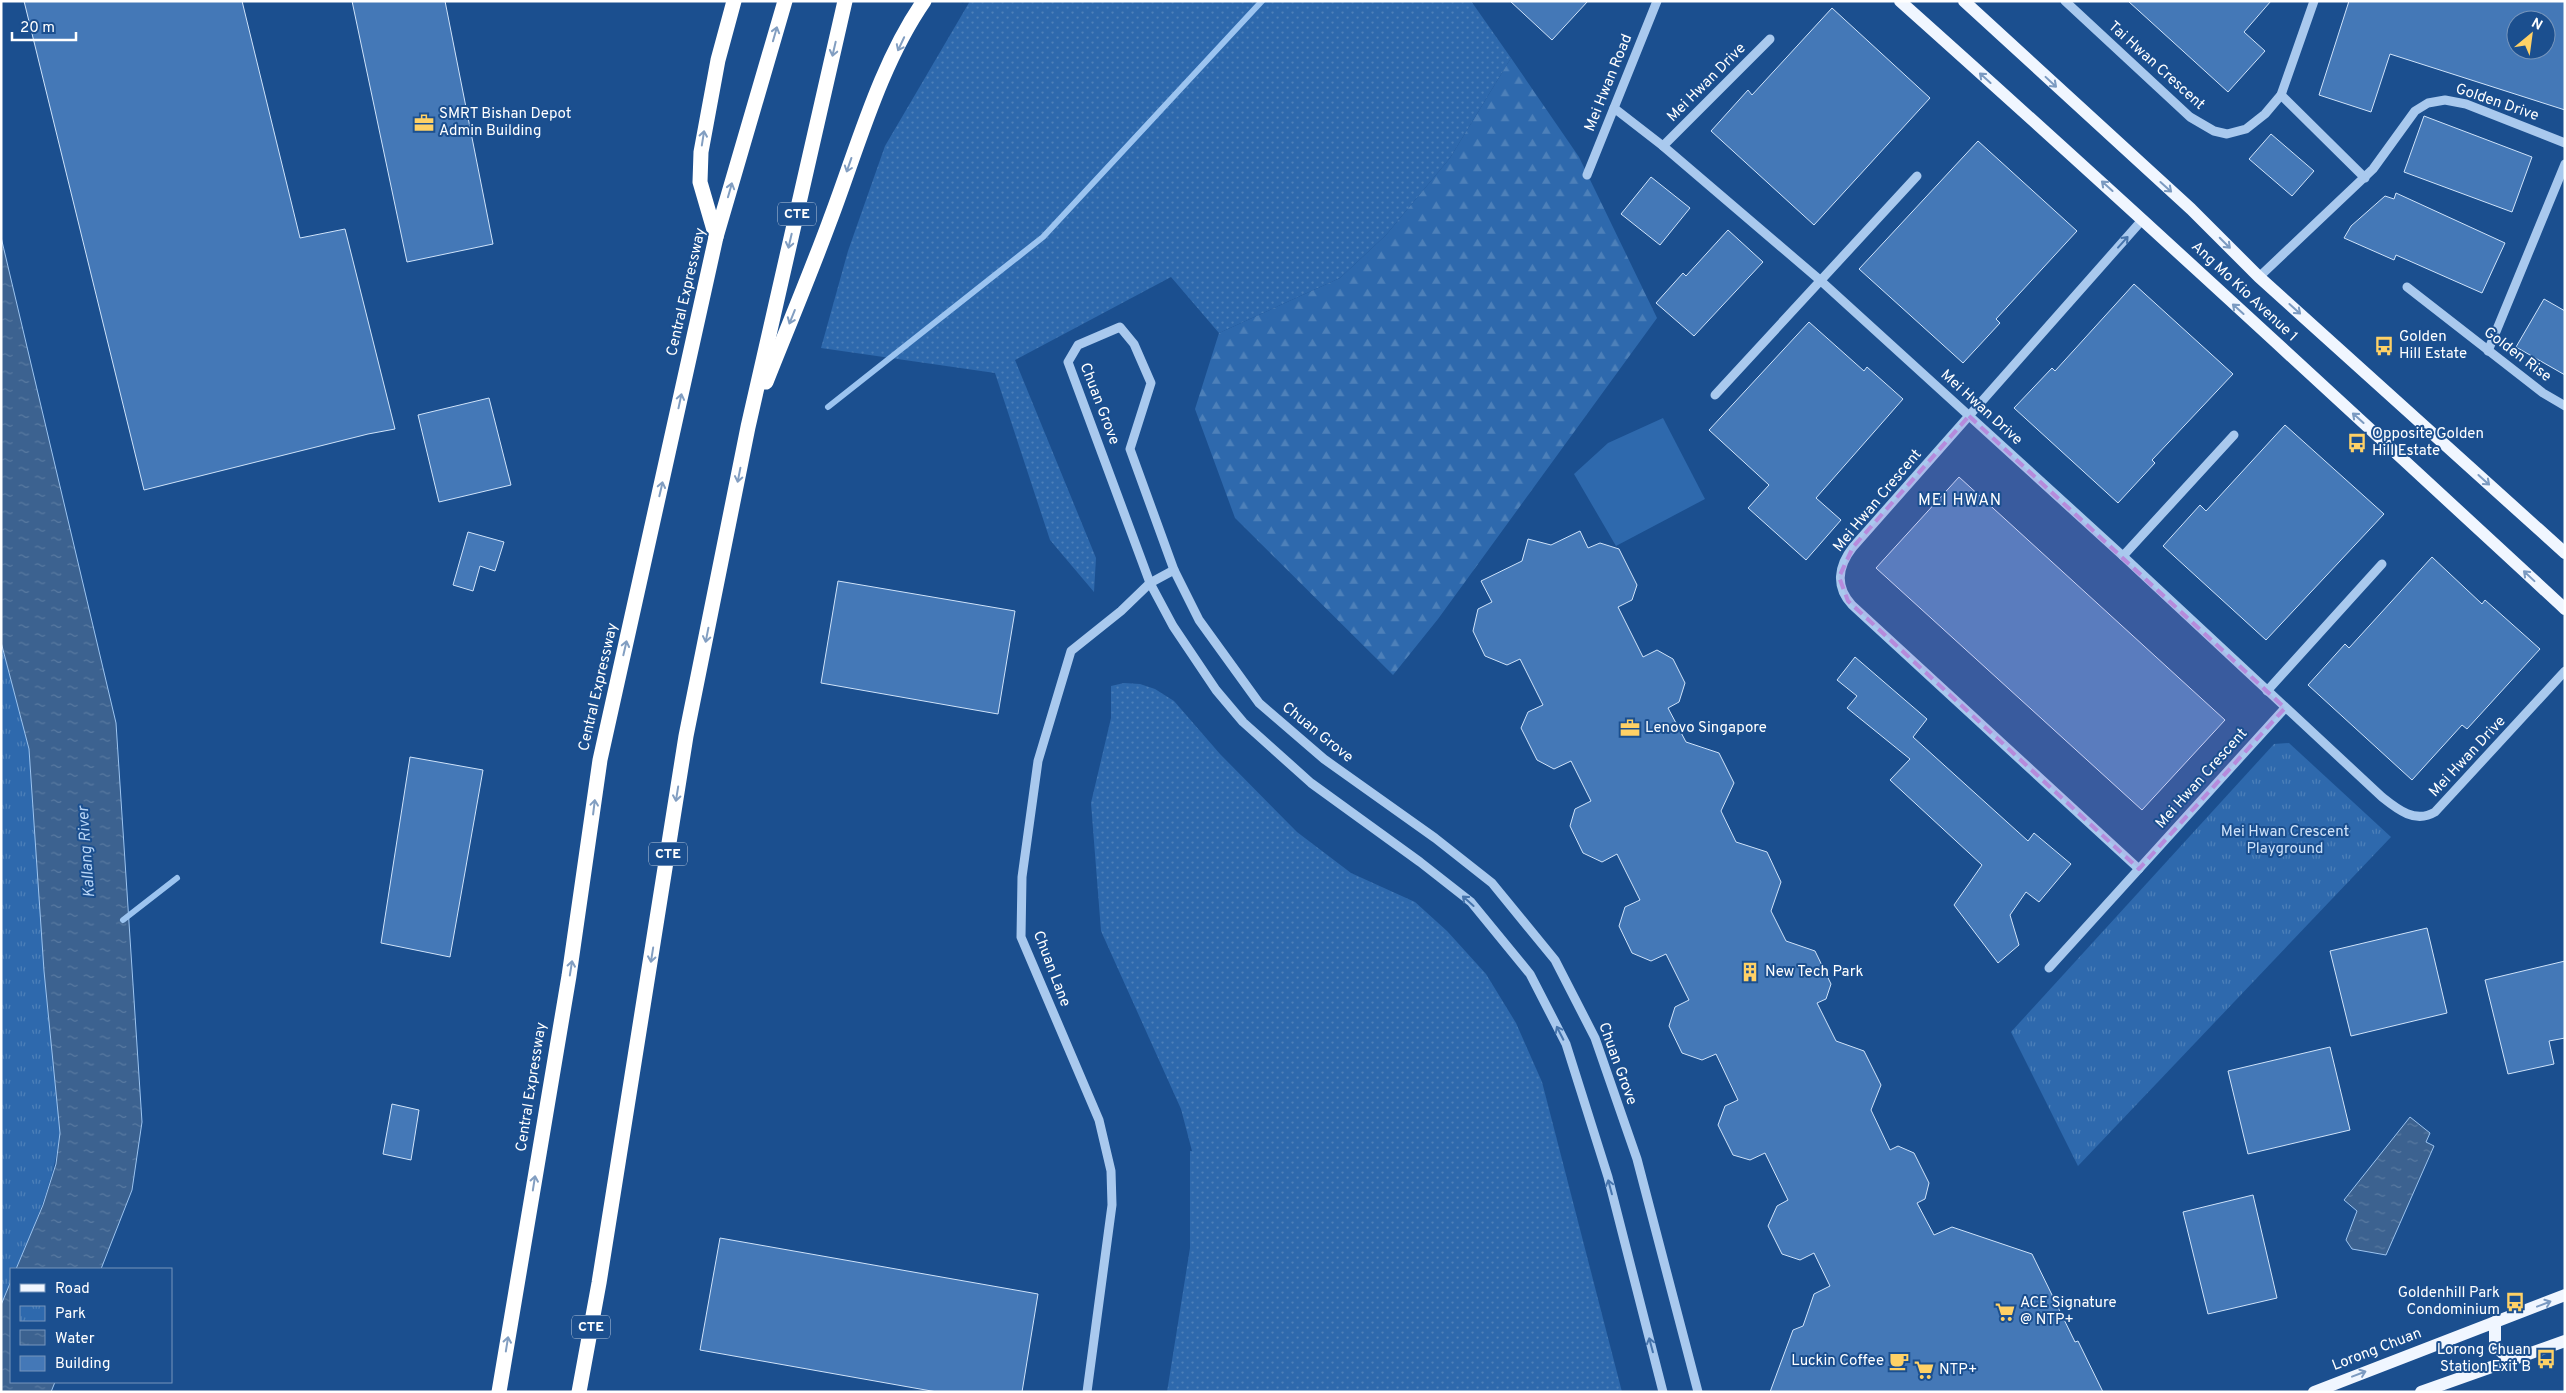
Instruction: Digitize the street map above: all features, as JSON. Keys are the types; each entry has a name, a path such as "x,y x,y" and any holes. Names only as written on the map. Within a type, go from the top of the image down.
{"highway":[{"path":"716,237 700,182 701,152 718,60 734,1"},
{"name":"Central Expressway","path":"499,1392 570,976 600,760 716,237 784,1"},
{"name":"CTE","path":"579,1392 599,1283 686,736 748,428 845,1"},
{"path":"748,428 829,223 865,119 912,19 924,1"}],"main road":[{"name":"Ang Mo Kio Avenue 1","path":"1900,1 2143,219 2233,306 2565,609"},
{"name":"Ang Mo Kio Avenue 1","path":"1964,1 2191,209 2259,277 2565,553"},
{"name":"Lorong Chuan","path":"2314,1392 2565,1295"},
{"path":"2495,1322 2493,1333 2495,1345 2509,1360"},
{"path":"2421,1392 2565,1340"}],"street":[{"name":"Mei Hwan Road","path":"1587,174 1657,1"},
{"name":"Tai Hwan Crescent","path":"2065,1 2190,117 2214,131 2227,134 2246,129 2282,95 2314,1"},
{"name":"Mei Hwan Drive","path":"1664,146 1770,39"},
{"path":"2259,277 2365,178 2282,95"},
{"name":"Golden Drive","path":"2365,178 2381,160 2415,111 2436,100 2466,104 2565,143"},
{"name":"Mei Hwan Drive","path":"1614,108 1664,146 1821,281 2123,556 2382,797 2408,814 2422,817 2432,814 2442,806 2565,671"},
{"path":"2488,351 2565,164"},
{"path":"1715,395 1917,176"},
{"name":"Mei Hwan Crescent","path":"2139,869 1852,605 1841,589 1839,577 1848,553 2143,219"},
{"name":"Golden Rise","path":"2407,287 2488,351 2565,406"},
{"name":"Chuan Grove","path":"1663,1392 1608,1177 1566,1044 1530,974 1471,902 1420,862 1311,783 1243,722 1216,690 1173,626 1150,583 1068,362 1078,345 1120,328 1134,344 1151,383 1130,449 1174,570 1199,620 1258,703 1324,760 1435,838 1492,883 1554,960 1596,1038 1637,1159 1698,1392"},
{"path":"2123,556 2234,435"},
{"path":"2268,691 2382,564"},
{"name":"Chuan Lane","path":"1087,1392 1112,1205 1111,1171 1099,1120 1022,937 1022,877 1038,761 1071,652 1121,611 1150,583 1174,570"},
{"name":"Mei Hwan Crescent","path":"2048,968 2285,708"}],"highlighted area":[{"path":"1969,416 2285,708 2139,869 1848,601 1839,577 1853,547"}],"green space":[{"path":"970,1 1471,1 1511,58 1450,158 1386,235 1340,278 1219,333 1171,277 1015,360 1096,558 1094,592 1050,540 995,373 821,348 848,251 885,146"},
{"path":"1511,58 1579,157 1657,318 1438,619 1393,675 1235,518 1195,409 1219,333 1340,278 1386,235 1450,158"},
{"path":"1663,418 1705,499 1616,546 1574,474 1608,443"},
{"path":"1,642 29,749 60,1133 53,1169 43,1203 16,1268 10,1268 10,1283 1,1305"},
{"path":"1124,683 1140,684 1155,689 1174,701 1220,754 1297,832 1351,873 1415,902 1447,931 1486,974 1516,1023 1542,1082 1622,1392 1167,1392 1190,1248 1190,1151 1192,1151 1181,1109 1101,931 1091,803 1111,718 1111,686"},
{"name":"Mei Hwan Crescent Playground","path":"2289,743 2391,837 2078,1166 2011,1032 2274,744"}],"water":[{"name":"Kallang River","path":"1,237 116,723 142,1122 132,1190 101,1268 16,1268 43,1205 56,1164 60,1133 44,971 29,749 1,642"},
{"path":"2410,1117 2430,1133 2426,1142 2434,1146 2386,1255 2352,1249 2346,1240 2357,1211 2344,1200"},
{"path":"10,1283 10,1383 55,1383 51,1392 1,1392 1,1305"}],"building":[{"path":"24,1 242,1 300,238 345,229 395,429 368,434 144,490"},
{"name":"SMRT Bishan Depot Admin Building","path":"352,1 445,1 493,244 407,262"},
{"path":"1510,1 1588,1 1552,40"},
{"path":"2128,1 2271,1 2244,32 2265,51 2228,92"},
{"path":"2349,1 2565,1 2565,110 2390,54 2371,112 2319,95"},
{"path":"1832,8 1930,98 1814,225 1711,131 1748,90 1752,95"},
{"path":"2424,116 2532,157 2512,212 2404,172"},
{"path":"2271,134 2314,171 2292,196 2249,159"},
{"path":"1978,141 2077,231 1996,319 2000,323 1963,363 1859,269"},
{"path":"1651,177 1690,208 1660,245 1621,214"},
{"path":"2396,193 2505,243 2482,293 2396,255 2394,260 2344,238 2351,226 2385,196 2394,199"},
{"path":"1728,230 1763,262 1694,336 1656,303 1683,273 1686,276"},
{"path":"2134,284 2233,374 2152,460 2155,463 2118,503 2014,408 2052,368 2055,371"},
{"path":"2544,299 2565,311 2565,375 2516,347"},
{"path":"1809,322 1864,371 1867,367 1903,399 1816,498 1841,520 1806,560 1748,508 1769,485 1709,430"},
{"path":"489,398 511,485 439,502 418,415"},
{"path":"2285,425 2384,514 2266,640 2163,546 2200,505 2206,511"},
{"path":"1959,477 2225,720 2142,810 1876,568"},
{"name":"New Tech Park","path":"1580,531 1588,548 1600,543 1619,549 1637,585 1632,600 1618,607 1643,657 1657,650 1673,659 1685,683 1679,702 1668,708 1686,742 1719,753 1734,783 1721,811 1736,842 1767,852 1781,882 1771,911 1786,941 1815,951 1831,984 1826,999 1817,1003 1836,1041 1864,1051 1881,1085 1871,1110 1890,1150 1898,1146 1914,1153 1929,1183 1925,1199 1917,1203 1934,1235 1952,1227 2032,1254 2075,1342 2078,1341 2103,1392 1770,1392 1793,1330 1803,1326 1814,1294 1830,1286 1814,1253 1800,1260 1782,1254 1768,1226 1777,1206 1788,1200 1765,1153 1750,1160 1733,1155 1718,1125 1725,1106 1738,1100 1716,1054 1702,1060 1682,1053 1669,1026 1675,1007 1689,1000 1666,954 1651,961 1632,953 1619,926 1625,907 1640,900 1617,854 1602,862 1583,853 1570,826 1575,809 1591,801 1571,761 1554,769 1537,760 1521,728 1528,712 1543,705 1520,659 1507,665 1485,656 1473,631 1478,609 1492,602 1481,581 1522,561 1528,539 1551,545"},
{"path":"468,532 504,542 495,571 480,566 473,591 453,585"},
{"path":"2432,557 2482,604 2485,600 2540,649 2467,729 2462,725 2412,780 2308,685 2345,644 2349,648"},
{"path":"838,581 1015,611 998,714 821,683"},
{"path":"1855,657 1927,719 1913,737 2028,841 2034,833 2071,864 2039,902 2026,892 2010,915 2019,945 1998,963 1954,905 1982,865 1890,780 1910,759 1847,708 1857,696 1837,680"},
{"path":"410,757 483,770 450,957 381,943"},
{"path":"2427,928 2447,1013 2351,1036 2330,951"},
{"path":"2565,961 2565,1038 2549,1041 2554,1064 2508,1074 2485,980"},
{"path":"2330,1047 2350,1130 2248,1154 2228,1071"},
{"path":"392,1104 419,1110 411,1160 383,1154"},
{"path":"2253,1195 2277,1298 2208,1314 2183,1212"},
{"path":"720,1238 1038,1294 1022,1392 937,1392 700,1350"}],"waterway":[{"path":"828,407 1043,237 1262,1"},
{"path":"123,920 177,878"}],"place":[{"name":"SMRT Bishan Depot Admin Building","path":"424,123"},
{"name":"Golden Hill Estate","path":"2384,346"},
{"name":"Opposite Golden Hill Estate","path":"2357,443"},
{"name":"Lenovo Singapore","path":"1630,728"},
{"name":"New Tech Park","path":"1750,972"},
{"name":"Goldenhill Park Condominium","path":"2515,1302"},
{"name":"ACE Signature @ NTP+","path":"2005,1312"},
{"name":"Lorong Chuan Station Exit B","path":"2546,1359"},
{"name":"Luckin Coffee","path":"1899,1361"},
{"name":"NTP+","path":"1924,1370"}],"district":[{"name":"MEI HWAN","path":"1960,501"}]}
